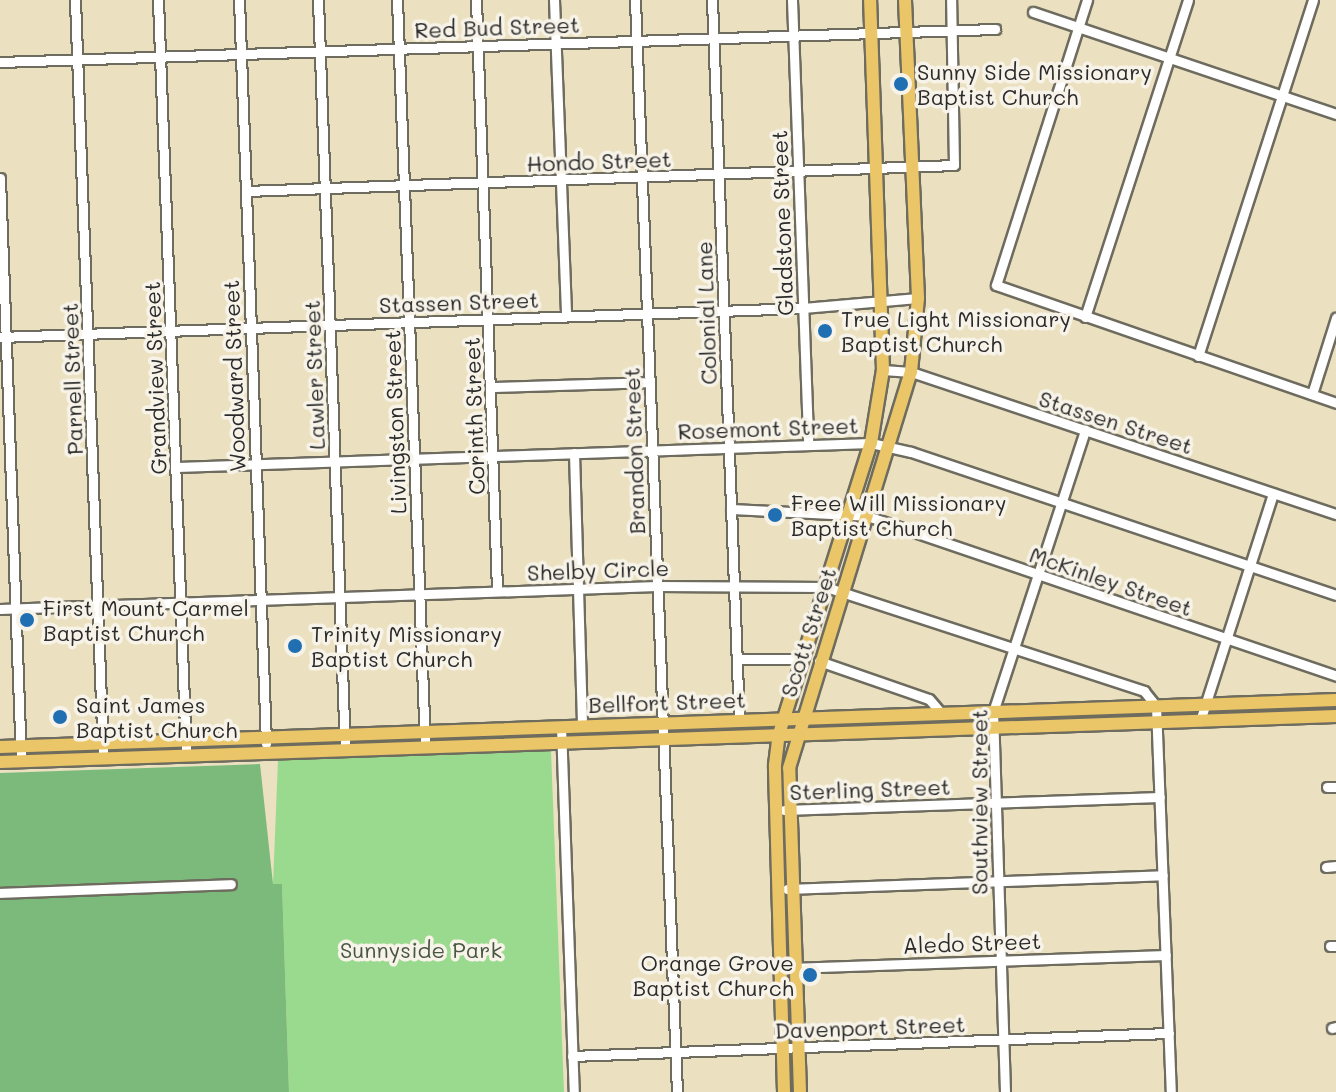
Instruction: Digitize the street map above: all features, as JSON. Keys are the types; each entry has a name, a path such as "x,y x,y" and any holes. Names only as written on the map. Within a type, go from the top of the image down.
{"main road":[{"name":"Scott Street","path":"784,1092 774,811 779,734 871,443 883,370 870,0"},
{"name":"Scott Street","path":"800,1092 789,810 796,734 911,372 918,298 905,0"},
{"name":"Bellfort Street","path":"0,747 265,735 1336,700"},
{"path":"1292,702 1293,718"},
{"path":"1075,709 1076,725"},
{"path":"913,714 914,731"},
{"name":"Bellfort Street","path":"0,762 1336,716"}],"street":[{"name":"Parnell Street","path":"75,0 103,757"},
{"name":"Grandview Street","path":"158,0 186,755"},
{"name":"Woodward Street","path":"239,0 266,752"},
{"name":"Lawler Street","path":"318,0 345,749"},
{"name":"Livingston Street","path":"397,0 425,747"},
{"name":"Corinth Street","path":"476,0 497,591"},
{"path":"554,0 566,316"},
{"name":"Brandon Street","path":"635,0 677,1092"},
{"name":"Colonial Lane","path":"712,0 739,720"},
{"name":"Gladstone Street","path":"792,0 808,445"},
{"path":"951,0 952,30"},
{"path":"1087,0 996,285 1336,403"},
{"path":"1085,317 1188,0"},
{"path":"1198,356 1313,0"},
{"path":"1033,12 1336,114"},
{"name":"Red Bud Street","path":"0,62 995,29"},
{"name":"Hondo Street","path":"246,191 954,165 952,30"},
{"path":"0,178 3,336 21,761"},
{"name":"Stassen Street","path":"3,336 803,308 883,304 918,298"},
{"path":"1312,394 1336,318"},
{"name":"Stassen Street","path":"883,370 911,372 1336,514"},
{"path":"491,387 649,382"},
{"name":"Southview Street","path":"1005,1092 993,712 1085,430"},
{"name":"Rosemont Street","path":"177,467 871,443 889,446 1336,595"},
{"path":"574,453 582,725"},
{"path":"1200,721 1224,638 1273,493"},
{"name":"McKinley Street","path":"731,509 867,516 1336,676"},
{"name":"Shelby Circle","path":"0,609 657,586 826,587 843,589 1149,693 1156,706"},
{"path":"737,659 803,659"},
{"path":"819,661 929,699 941,713"},
{"path":"1156,706 1171,1092"},
{"path":"561,726 574,1092"},
{"name":"Sterling Street","path":"774,811 1160,797"},
{"path":"776,889 1163,875"},
{"path":"0,893 231,884"},
{"name":"Aledo Street","path":"780,968 1166,955"},
{"name":"Davenport Street","path":"572,1056 1169,1033"}],"green space":[{"name":"Sunnyside Park","path":"551,750 564,1092 289,1092 282,885 273,884 278,760"},
{"path":"260,764 273,884 282,884 289,1092 0,1092 0,773"}],"place":[{"name":"Sunny Side Missionary Baptist Church","path":"901,84"},
{"name":"True Light Missionary Baptist Church","path":"825,331"},
{"name":"Free Will Missionary Baptist Church","path":"775,515"},
{"name":"First Mount Carmel Baptist Church","path":"27,620"},
{"name":"Trinity Missionary Baptist Church","path":"295,646"},
{"name":"Saint James Baptist Church","path":"60,717"},
{"name":"Orange Grove Baptist Church","path":"810,975"}]}
